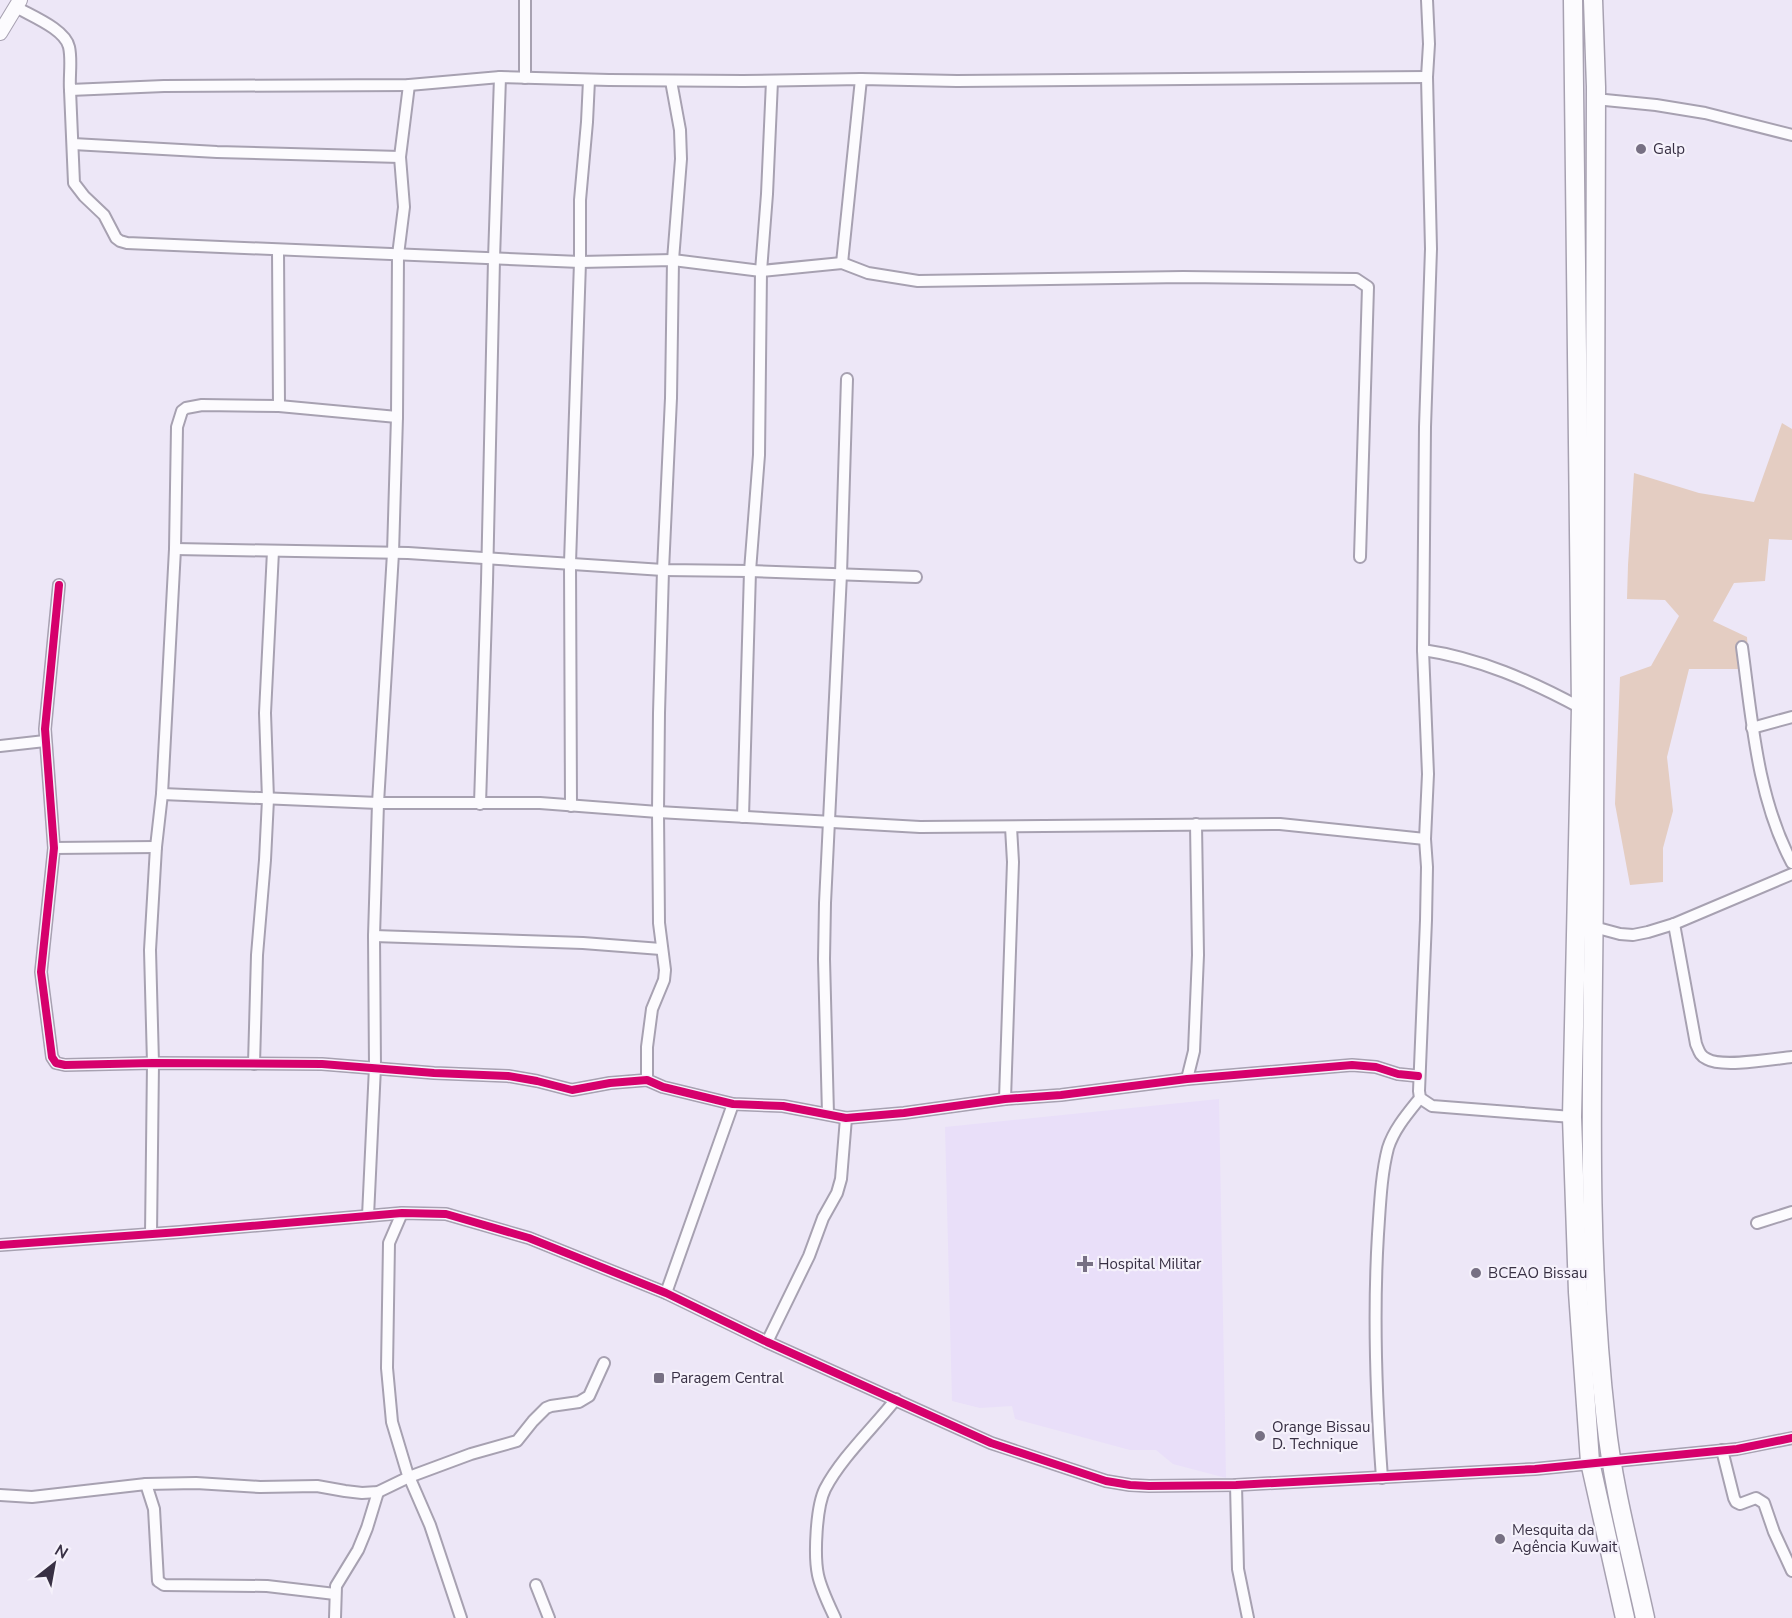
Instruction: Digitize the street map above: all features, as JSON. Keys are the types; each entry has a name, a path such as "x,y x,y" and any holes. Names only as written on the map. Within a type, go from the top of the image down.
{"main road":[{"path":"1573,0 1581,708 1572,1117 1578,1292 1590,1462 1625,1618"},
{"path":"1593,0 1596,99 1592,1116 1595,1290 1606,1424 1618,1498 1646,1618"}],"street":[{"path":"525,0 525,78"},
{"path":"1382,1478 1374,1313 1380,1208 1389,1147 1403,1119 1420,1098 1418,1076 1426,920 1425,839 1428,774 1423,650 1425,427 1431,249 1427,0"},
{"path":"0,33 18,4 56,30 69,44 74,183 104,215 113,234 120,241 127,243 580,262 673,260 761,271 842,263 868,273 918,281 1183,277 1356,279 1368,287 1360,556"},
{"path":"480,804 500,77"},
{"path":"70,90 164,86 409,85 500,77 671,81 861,79 957,81 1427,77"},
{"path":"842,263 861,79"},
{"path":"571,806 570,563 580,200 589,80"},
{"path":"647,1080 647,1047 652,1009 664,980 665,970 661,949 658,812 673,260 681,159 680,130 671,81"},
{"path":"743,817 750,571 759,443 761,271 772,81"},
{"path":"368,1216 375,1067 374,936 378,803 393,553 398,255 404,207 400,158 409,85"},
{"path":"1596,99 1705,113 1792,135"},
{"path":"73,144 217,152 400,158"},
{"path":"278,250 279,406"},
{"path":"828,1114 824,959 847,379"},
{"path":"151,1234 153,1063 150,950 156,847 162,794 175,549 177,427 182,411 202,405 279,406 397,417"},
{"path":"175,549 408,553 663,570 916,577"},
{"path":"254,1064 257,955 268,799 266,713 273,551"},
{"path":"59,585 45,741 54,848 41,972 52,1057 56,1063 65,1065 153,1063 375,1067 508,1076 572,1090 610,1083 647,1080 663,1087 733,1104 783,1107 846,1118 1187,1079 1352,1065 1376,1067 1398,1074 1418,1076"},
{"path":"1742,647 1752,728 1761,774 1784,848 1792,863"},
{"path":"1423,650 1449,654 1501,670 1581,708"},
{"path":"1752,728 1792,717"},
{"path":"0,746 45,741"},
{"path":"162,794 378,803 540,803 920,827 1280,824 1425,839"},
{"path":"1187,1079 1194,1051 1198,955 1196,824"},
{"path":"1005,1099 1013,862 1011,827"},
{"path":"54,848 156,847"},
{"path":"1594,927 1633,935 1674,924 1792,874"},
{"path":"1674,924 1696,1044 1700,1054 1714,1063 1792,1058"},
{"path":"374,936 583,943 661,949"},
{"path":"1420,1098 1432,1106 1444,1108 1572,1117"},
{"path":"666,1293 733,1104"},
{"path":"766,1342 809,1256 823,1218 837,1192 841,1179 846,1118"},
{"path":"1757,1223 1792,1212"},
{"path":"0,1245 402,1213 446,1214 529,1238 666,1293 766,1342 991,1443 1106,1481 1149,1486 1236,1485 1535,1469 1722,1450 1792,1438"},
{"path":"402,1213 389,1243 387,1368 392,1422 409,1477 430,1525 461,1618"},
{"path":"0,1496 32,1497 146,1484 196,1483 260,1487 317,1486 362,1493 378,1492 409,1477 471,1454 517,1441 533,1420 546,1408 579,1402 589,1396 604,1363"},
{"path":"835,1618 818,1575 817,1530 821,1498 840,1467 896,1399"},
{"path":"1722,1450 1736,1502 1740,1504 1756,1498 1764,1503 1792,1571"},
{"path":"146,1484 154,1509 158,1581 164,1585 267,1586 334,1594"},
{"path":"1236,1485 1238,1569 1248,1618"},
{"path":"335,1618 336,1586 367,1528 378,1492"},
{"path":"536,1585 549,1618"}],"shaded area":[{"path":"1782,423 1792,429 1792,540 1769,539 1765,581 1734,583 1713,621 1747,637 1749,669 1689,669 1667,757 1673,811 1663,848 1663,882 1630,885 1615,804 1620,677 1651,666 1679,616 1665,600 1627,599 1634,473 1699,493 1754,502"},
{"name":"Hospital Militar","path":"1219,1099 1226,1478 1173,1464 1156,1450 1130,1450 1015,1419 1012,1406 980,1408 952,1401 945,1127"}],"cycle path":[{"path":"59,585 45,729 54,848 41,972 52,1057 56,1063 65,1065 322,1064 508,1076 572,1090 610,1083 647,1080 663,1087 733,1104 783,1106 846,1118 1187,1079 1352,1065 1376,1067 1398,1074 1418,1076"},
{"path":"0,1245 402,1213 446,1214 529,1238 666,1293 767,1342 991,1443 1106,1481 1130,1485 1236,1485 1535,1469 1737,1449 1792,1438"}],"place":[{"name":"Galp","path":"1641,149"},
{"name":"Hospital Militar","path":"1085,1264"},
{"name":"BCEAO Bissau","path":"1476,1273"},
{"name":"Paragem Central","path":"659,1378"},
{"name":"Orange Bissau D. Technique","path":"1260,1436"},
{"name":"Mesquita da Agência Kuwait","path":"1500,1539"}]}
